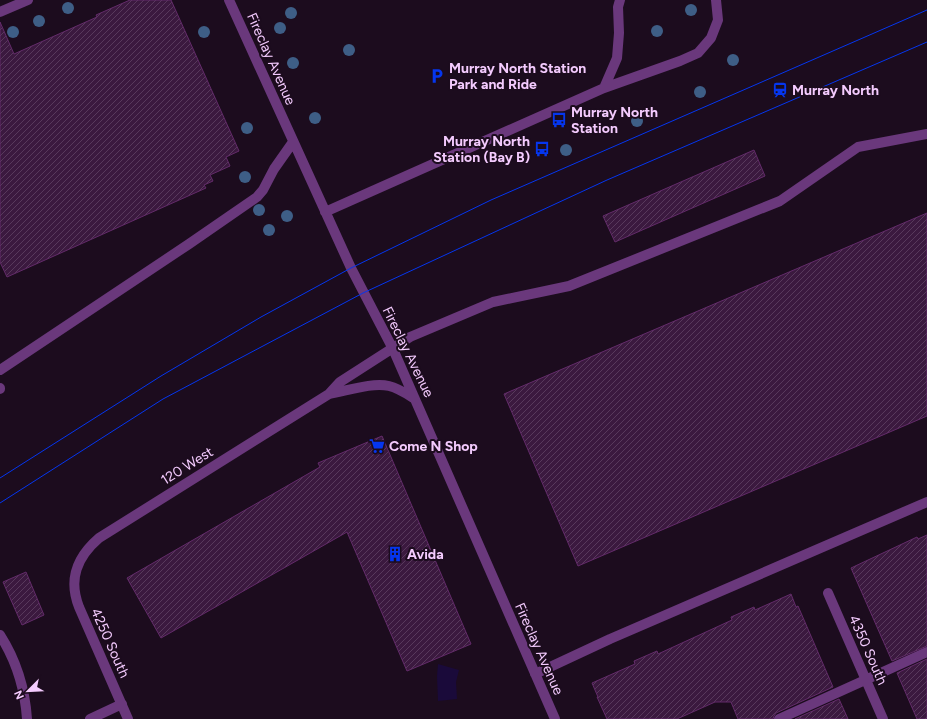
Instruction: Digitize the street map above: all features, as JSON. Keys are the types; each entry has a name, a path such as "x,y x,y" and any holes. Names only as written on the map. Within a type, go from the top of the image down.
{"street":[{"path":"0,12 28,0"},
{"name":"Fireclay Avenue","path":"229,0 363,293 393,349 555,719"},
{"path":"604,88 616,58 619,33 618,7 620,0"},
{"path":"325,212 604,88 680,61 698,53 711,38 718,20 716,0"},
{"name":"120 West","path":"75,576 80,559 91,544 99,538 329,394 340,382 410,337 493,302 569,286 780,201 858,146 927,134"},
{"path":"0,370 257,197 293,142"},
{"name":"120 West","path":"329,394 368,386 382,385 390,386 415,399"},
{"path":"535,674 610,639 927,502"},
{"name":"4250 South","path":"75,576 74,584 76,600 128,719"},
{"name":"4350 South","path":"828,593 883,719"},
{"path":"0,635 10,650 19,675 26,700 27,719"},
{"path":"779,719 927,652"},
{"path":"90,719 122,704"}],"shaded area":[{"path":"438,664 459,670 456,682 457,699 438,701"}],"building":[{"path":"130,0 171,0 239,151 226,157 230,166 210,175 213,181 204,185 206,188 7,277 0,262 0,22 14,54 97,17 96,15"},
{"path":"754,150 765,176 615,242 603,216"},
{"path":"927,213 927,416 578,566 504,394"},
{"path":"382,436 471,644 407,671 347,532 161,638 127,578 320,467 318,463"},
{"path":"927,535 927,646 892,661 851,568 917,537 918,539"},
{"path":"26,572 44,615 22,625 3,582"},
{"path":"791,594 796,607 798,606 833,687 776,713 773,719 738,719 731,702 715,702 677,719 607,719 592,683 635,664 634,661 657,651 658,654 732,620 731,617 754,607 755,610"},
{"path":"927,659 927,719 917,719 897,673"},
{"path":"839,699 848,719 795,719"}],"tram line":[{"path":"0,478 161,376 261,317 351,268 491,200 927,10"},
{"path":"0,503 163,399 363,293 607,180 927,42"}],"place":[{"name":"Murray North Station Park and Ride","path":"437,76"},
{"name":"Murray North","path":"780,90"},
{"name":"Murray North Station","path":"559,120"},
{"name":"Murray North Station (Bay B)","path":"542,149"},
{"name":"Come N Shop","path":"377,446"},
{"name":"Avida","path":"395,554"}]}
